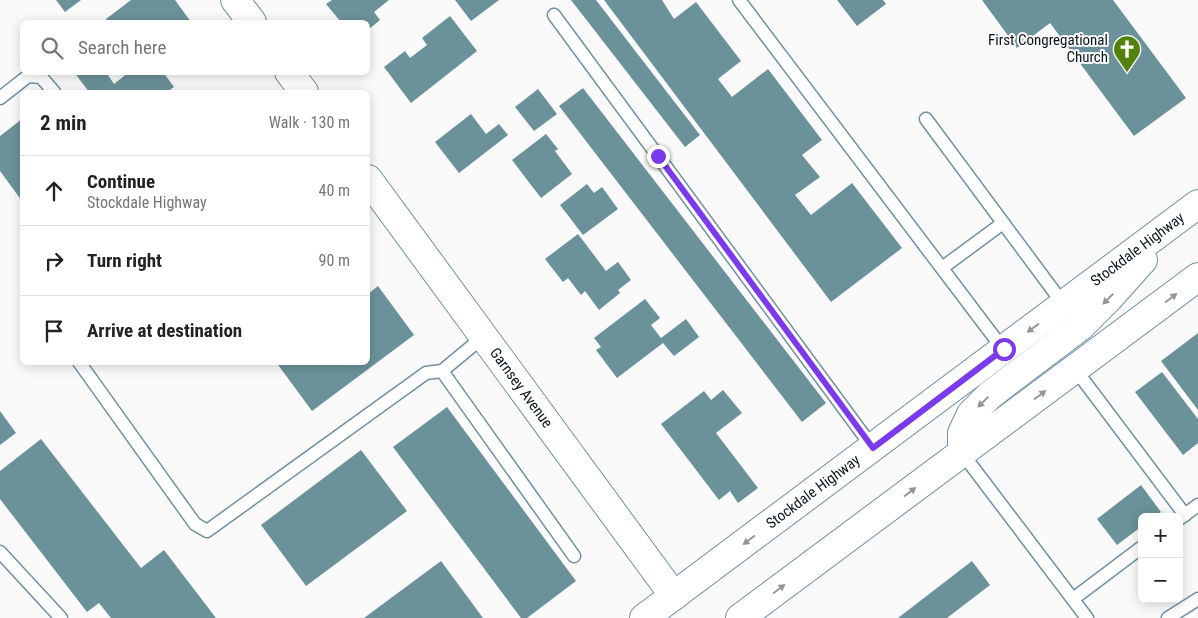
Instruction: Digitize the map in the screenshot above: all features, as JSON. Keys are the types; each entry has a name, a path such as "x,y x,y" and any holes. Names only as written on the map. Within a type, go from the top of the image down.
{"main road":[{"path":"236,0 251,20"},
{"path":"291,75 302,90"},
{"name":"Garnsey Avenue","path":"370,182 675,607"},
{"name":"Stockdale Highway","path":"644,618 675,607 873,448 1198,204"},
{"path":"962,453 962,433 971,414 990,395 1081,326 1134,271 1174,222"},
{"path":"740,618 1198,278"}],"lane":[{"path":"739,0 1004,349"},
{"path":"554,15 873,448"},
{"path":"0,98 28,76 41,77 52,90"},
{"path":"926,119 1064,305"},
{"path":"942,268 1003,223"},
{"path":"81,365 195,524 207,531 426,373 442,371 483,337"},
{"path":"1075,369 1179,513"},
{"path":"442,371 574,556"},
{"path":"962,453 1087,618"},
{"path":"1183,516 1198,505"},
{"path":"1073,599 1138,550"},
{"path":"0,552 61,618"},
{"path":"1168,618 1198,599"}],"building":[{"path":"56,0 81,0 65,12"},
{"path":"131,0 175,0 190,20 107,20"},
{"path":"332,0 389,0 374,12 380,20 370,28 370,20 339,20 326,4"},
{"path":"455,0 499,0 471,21"},
{"path":"571,0 596,0 700,135 685,147"},
{"path":"604,0 662,0 674,19 696,2 741,61 718,79 732,97 768,69 822,140 802,155 820,177 795,195 811,215 852,183 902,248 831,302"},
{"path":"837,0 883,0 886,4 857,26"},
{"name":"First Congregational Church","path":"982,0 1113,0 1186,98 1134,136 1050,23 1017,48"},
{"path":"450,16 477,51 411,103 384,67 405,51 410,58 427,45 422,38"},
{"path":"76,75 108,75 114,84 125,75 165,75 174,87 170,90 88,90"},
{"path":"583,88 826,403 802,422 559,106"},
{"path":"538,89 557,114 534,131 515,107"},
{"path":"471,114 486,134 499,124 508,135 459,173 435,142"},
{"path":"20,121 20,198 0,171 0,136"},
{"path":"546,134 558,149 555,151 572,174 541,198 512,160"},
{"path":"587,184 594,193 602,187 618,209 583,235 560,205"},
{"path":"578,234 606,271 618,262 631,280 618,290 620,293 599,310 585,291 581,295 568,278 563,282 545,259"},
{"path":"378,286 414,335 312,411 278,365 370,365 370,292"},
{"path":"645,299 660,318 651,325 661,338 686,319 699,337 674,356 663,343 617,378 596,350 601,347 594,338"},
{"path":"1198,333 1198,410 1161,361"},
{"path":"1162,372 1198,419 1198,443 1183,455 1135,392"},
{"path":"723,390 742,413 716,433 758,488 738,503 730,491 719,500 661,424 704,391 711,400"},
{"path":"447,407 576,581 527,618 521,618 393,447"},
{"path":"0,411 16,433 0,445"},
{"path":"41,439 141,568 164,550 216,618 111,618 99,603 87,612 0,499 0,471"},
{"path":"361,450 407,511 306,586 261,525"},
{"path":"1141,485 1161,512 1138,513 1138,529 1117,545 1097,519"},
{"path":"441,561 483,618 364,618"},
{"path":"972,561 990,585 947,618 898,618"}],"place":[{"name":"First Congregational Church","path":"1127,73"}],"route":[{"path":"658,156 873,448 1004,349"}]}
